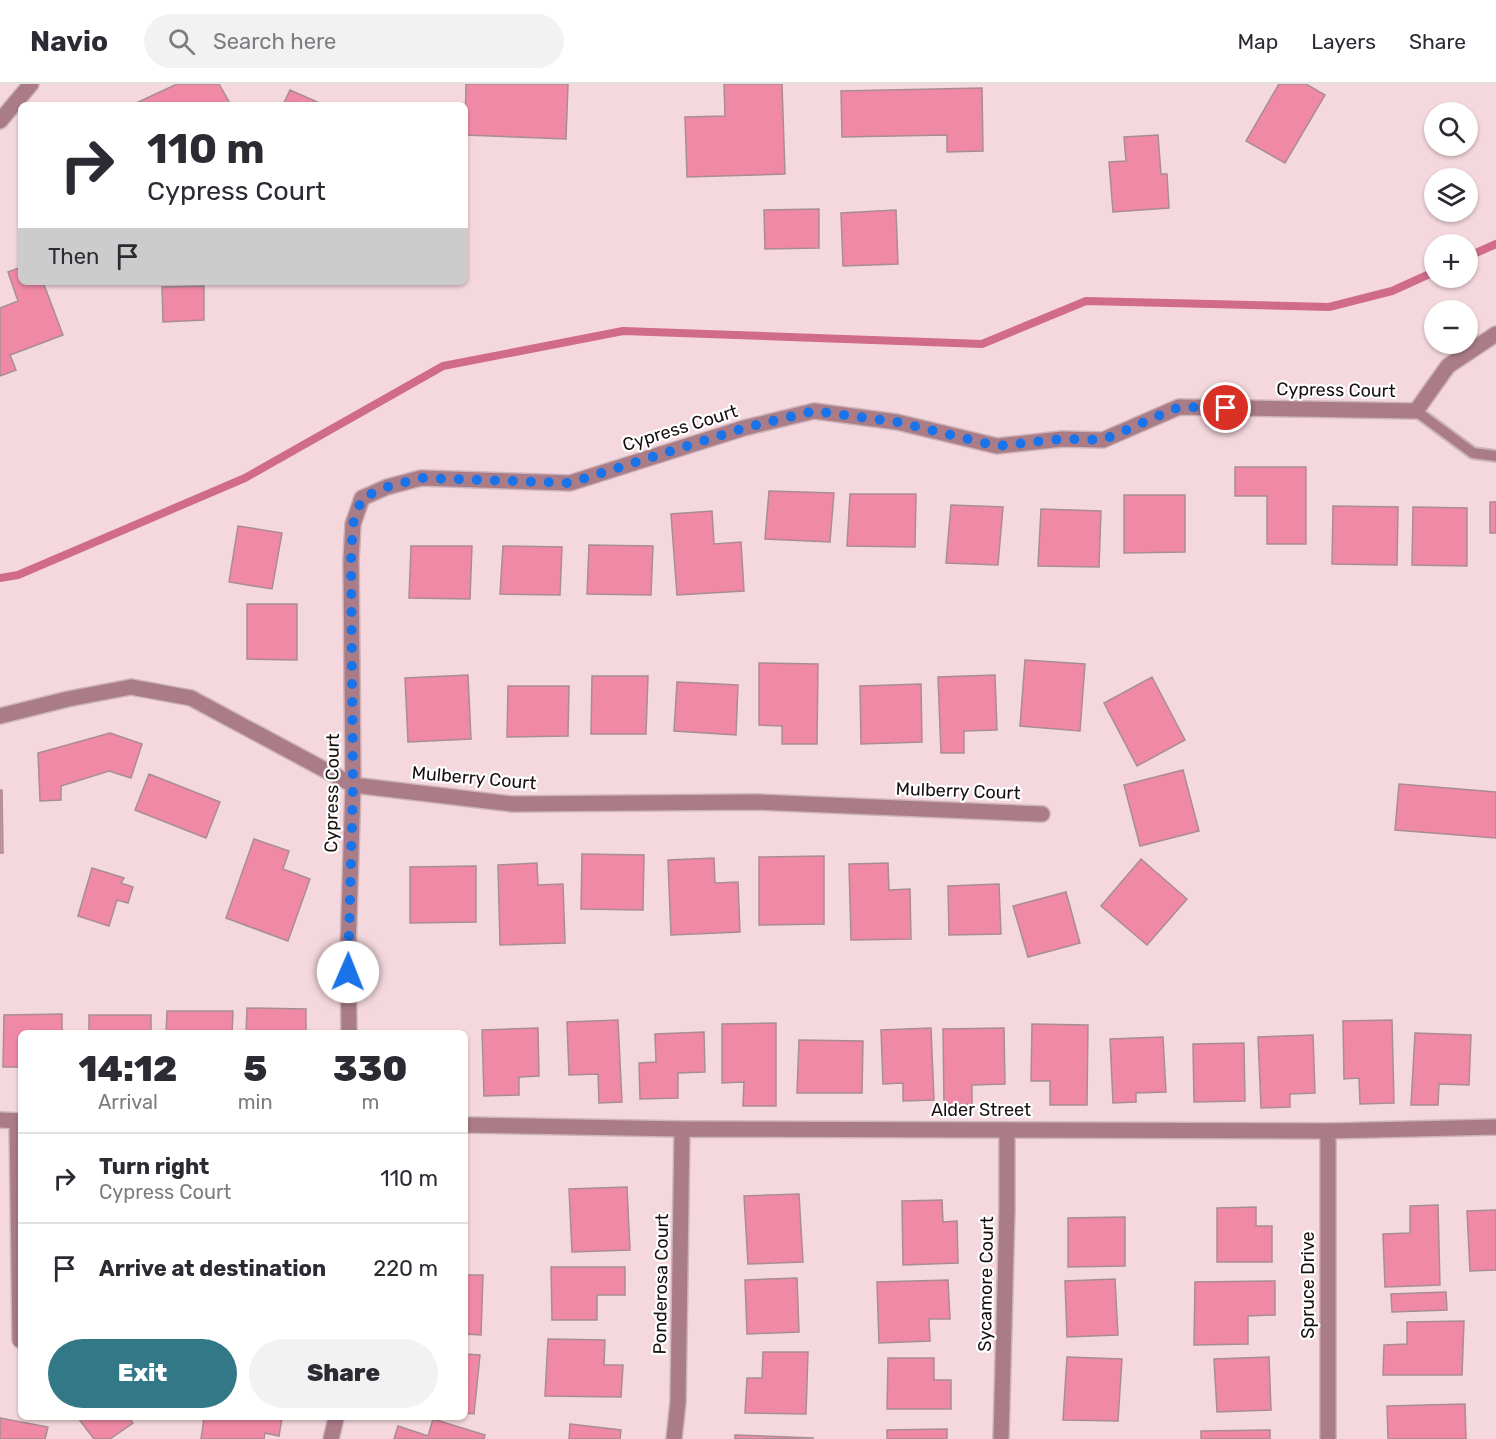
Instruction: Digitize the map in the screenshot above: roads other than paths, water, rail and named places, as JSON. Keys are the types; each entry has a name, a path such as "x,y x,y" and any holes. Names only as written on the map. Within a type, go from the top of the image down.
{"street":[{"path":"0,122 31,84"},
{"name":"Cypress Court","path":"348,1030 353,784 351,560 353,524 362,498 387,487 421,478 570,483 744,428 814,411 897,422 997,446 1062,439 1103,440 1179,407 1416,411 1448,366 1496,334"},
{"name":"Mulberry Court","path":"0,716 68,699 131,687 191,698 353,784 512,804 757,802 1042,814"},
{"path":"0,1120 18,1121"},
{"name":"Alder Street","path":"468,1125 682,1129 1328,1131 1496,1127"},
{"name":"Ponderosa Court","path":"674,1439 678,1402 682,1129"},
{"name":"Sycamore Court","path":"1001,1439 1007,1130"},
{"name":"Spruce Drive","path":"1328,1131 1328,1439"},
{"path":"332,1439 336,1420"}],"lane":[{"path":"1416,411 1473,453 1496,456"}],"waterway":[{"path":"1478,252 1496,244"},
{"path":"0,578 18,575 245,478 443,366 623,331 982,344 1086,301 1329,307 1392,291 1424,277"}]}
